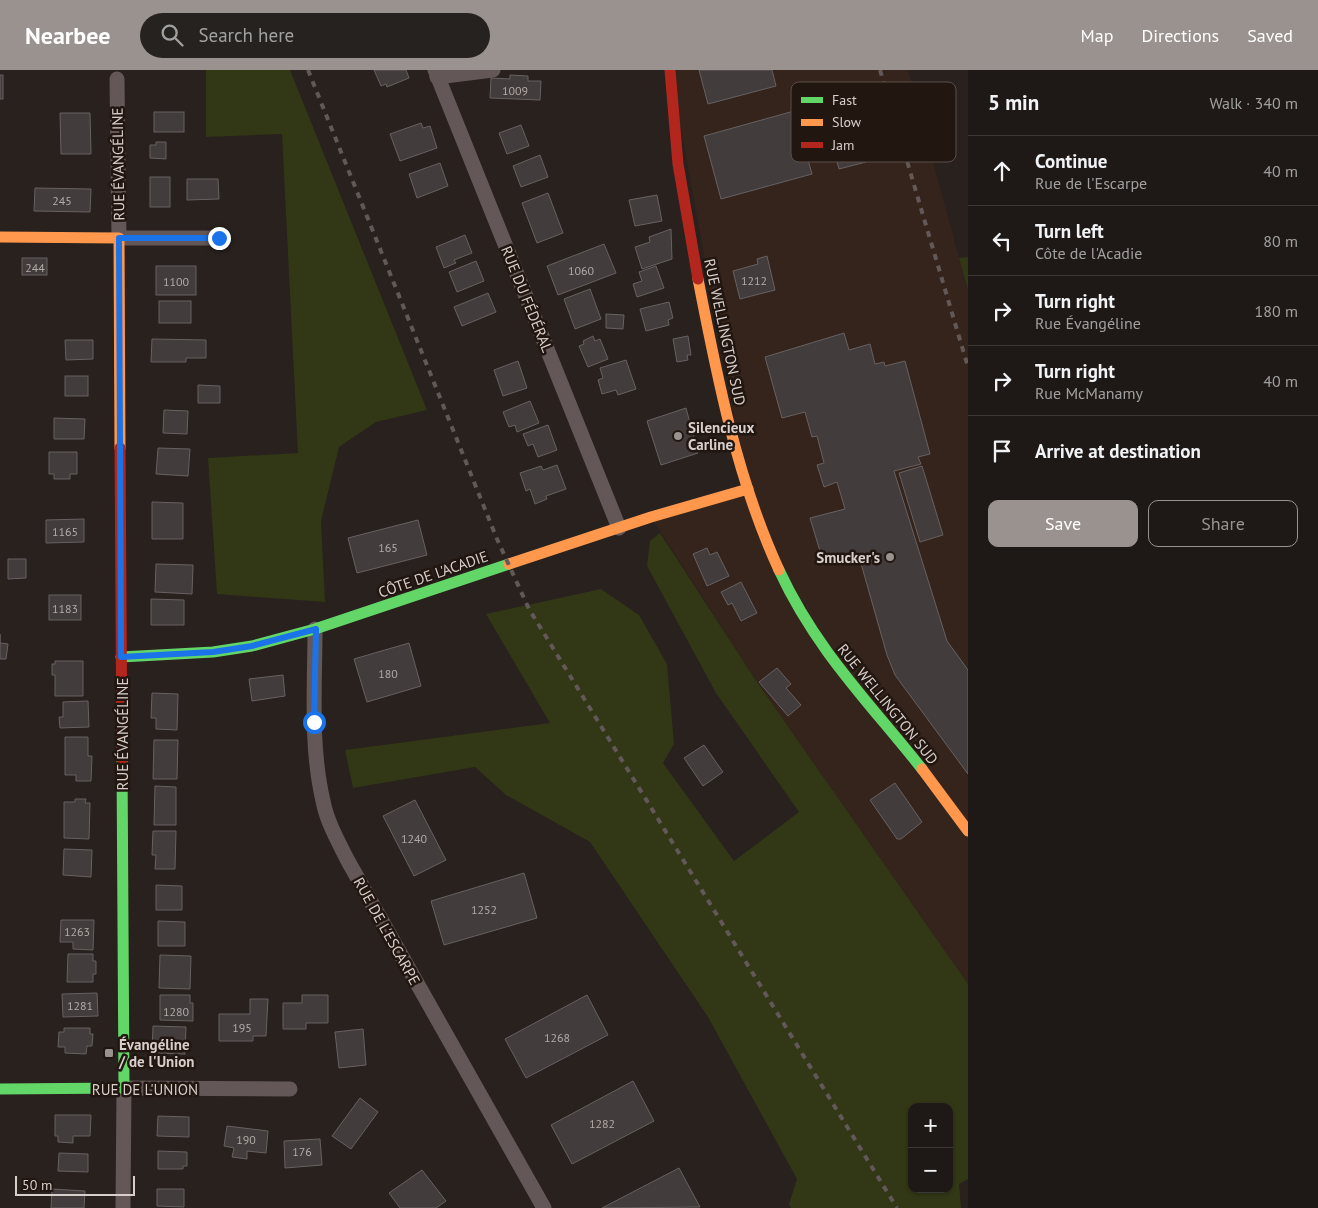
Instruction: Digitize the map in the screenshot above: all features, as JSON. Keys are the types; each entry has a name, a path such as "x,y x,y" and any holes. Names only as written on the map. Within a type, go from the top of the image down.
{"street":[{"path":"436,73 493,70"},
{"name":"RUE WELLINGTON SUD","path":"670,70 680,174 698,279 721,388 748,489 770,549 809,627 855,689 921,766 968,831"},
{"name":"RUE DU FÉDÉRAL","path":"436,73 619,528"},
{"name":"RUE ÉVANGÉLINE","path":"117,80 124,1088 123,1208"},
{"path":"0,237 219,238"},
{"name":"CÔTE DE L'ACADIE","path":"121,657 213,652 252,646 316,629 619,528 748,489"},
{"name":"RUE DE L'ESCARPE","path":"316,629 314,722 323,801 330,823 348,861 544,1208"},
{"name":"RUE DE L'UNION","path":"0,1089 290,1089"}],"shaded area":[{"path":"670,70 908,70 911,82 791,82 791,162 933,162 968,290 968,984 757,682 651,517 747,489"}],"green space":[{"path":"206,70 290,70 427,410 376,422 339,447 321,521 325,602 217,594 208,458 298,453 282,134 206,137"},
{"path":"968,257 968,290 959,258"},
{"path":"660,533 757,682 968,984 968,1179 959,1184 961,1208 791,1208 789,1204 797,1179 708,1017 590,842 506,795 475,767 353,788 345,750 550,723 486,614 601,589 639,615 667,664 674,744 663,763 734,861 799,812 716,693 647,566 650,541"}],"building":[{"path":"374,70 406,70 409,78 387,87 386,84 381,86"},
{"path":"699,70 772,70 776,86 708,104"},
{"path":"0,75 3,75 3,99 0,99"},
{"path":"510,75 528,76 528,81 541,81 540,100 490,98 491,78 510,79"},
{"path":"154,112 184,112 184,132 154,132"},
{"path":"791,112 791,162 809,162 812,174 721,199 704,136"},
{"path":"60,113 90,113 91,154 61,154"},
{"path":"421,123 423,128 430,126 437,148 400,161 390,134"},
{"path":"521,125 529,146 507,154 499,133"},
{"path":"156,142 166,142 166,159 150,158 150,145 156,145"},
{"path":"540,155 548,177 521,187 513,166"},
{"path":"837,162 866,162 839,169"},
{"path":"440,163 448,186 417,198 409,174"},
{"path":"150,177 170,177 170,207 150,207"},
{"path":"187,179 218,179 219,199 187,200"},
{"path":"35,188 91,189 90,212 34,211"},
{"path":"548,193 563,233 537,243 522,203"},
{"path":"657,195 662,221 635,226 629,200"},
{"path":"671,229 672,259 642,269 635,247 650,242 649,237"},
{"path":"465,235 472,253 454,260 456,263 444,268 436,247"},
{"path":"604,244 616,273 558,295 547,266"},
{"path":"767,256 775,290 740,299 733,271 758,264 757,259"},
{"path":"22,258 47,258 47,275 22,275"},
{"path":"476,261 484,281 457,292 449,272"},
{"path":"156,266 196,266 196,295 156,295"},
{"path":"656,266 664,288 637,297 633,284 642,281 639,272"},
{"path":"590,289 601,319 575,329 564,299"},
{"path":"488,293 496,312 462,326 454,307"},
{"path":"159,301 191,301 191,323 159,323"},
{"path":"669,302 673,318 668,320 669,325 646,331 640,309"},
{"path":"606,314 624,315 623,329 606,328"},
{"name":"Smucker's","path":"844,333 849,350 870,344 875,364 884,362 885,366 905,361 930,454 918,457 921,464 894,471 947,641 968,670 968,774 895,675 887,655 858,553 823,561 810,518 845,509 837,482 824,487 817,465 824,463 817,436 812,437 805,412 782,418 765,357"},
{"path":"593,336 595,341 600,339 608,359 588,367 579,346 584,344 583,341"},
{"path":"688,336 691,355 687,355 688,360 677,362 673,339"},
{"path":"152,339 206,340 206,358 186,358 186,362 151,362"},
{"path":"65,340 93,340 93,359 66,360"},
{"path":"626,360 636,389 618,395 616,390 602,394 598,380 603,378 600,368"},
{"path":"518,361 527,388 503,396 494,370"},
{"path":"65,376 88,376 88,396 65,396"},
{"path":"198,385 220,386 220,403 198,403"},
{"path":"530,401 539,423 517,432 515,425 509,427 503,412"},
{"path":"686,408 698,453 661,465 647,421"},
{"path":"164,410 188,411 187,434 163,433"},
{"path":"54,418 85,419 84,439 54,439"},
{"path":"548,425 557,450 538,457 533,444 528,446 523,434"},
{"path":"158,448 190,449 188,476 156,474"},
{"path":"49,452 77,452 77,474 70,474 70,479 54,479 54,474 49,474"},
{"path":"557,465 566,489 546,496 547,499 535,504 530,489 526,491 520,473 541,466 543,470"},
{"path":"922,466 943,535 920,542 899,473"},
{"path":"152,502 183,503 183,539 152,539"},
{"path":"84,519 84,542 46,543 46,520"},
{"path":"418,520 427,555 357,573 348,538"},
{"path":"707,548 710,555 717,552 729,576 707,586 693,554"},
{"path":"8,559 26,559 26,578 8,579"},
{"path":"156,564 193,565 192,594 155,592"},
{"path":"741,582 757,613 741,621 732,603 728,605 721,592"},
{"path":"49,595 81,595 81,620 49,620"},
{"path":"151,599 184,600 184,625 151,625"},
{"path":"0,643 8,644 6,659 0,659"},
{"path":"409,643 421,686 367,702 354,659"},
{"path":"55,661 83,661 83,696 55,696 55,675 52,675 52,664 55,664"},
{"path":"777,668 791,684 786,688 801,705 788,716 759,682"},
{"path":"283,675 285,696 252,701 249,679"},
{"path":"152,693 178,694 177,730 156,729 156,718 151,718"},
{"path":"88,701 89,727 60,728 59,717 63,717 63,702"},
{"path":"65,737 88,737 88,756 92,756 91,781 76,781 76,775 65,775"},
{"path":"154,740 178,740 177,779 153,779"},
{"path":"704,745 723,772 703,786 684,758"},
{"path":"895,783 922,822 901,839 897,839 870,800"},
{"path":"155,786 176,787 176,825 154,825"},
{"path":"75,799 86,799 85,803 90,803 89,839 64,838 64,802 75,802"},
{"path":"415,800 446,860 414,876 383,816"},
{"path":"153,831 176,831 175,869 155,869 156,855 152,855"},
{"path":"64,849 92,850 91,877 63,875"},
{"path":"524,873 537,918 444,945 431,901"},
{"path":"156,885 182,886 182,910 156,910"},
{"path":"61,920 94,920 93,950 73,949 73,942 60,942"},
{"path":"158,921 185,922 185,946 158,946"},
{"path":"68,954 93,954 93,961 96,961 96,974 93,974 93,982 67,982"},
{"path":"160,955 191,956 190,989 159,988"},
{"path":"97,993 98,1016 63,1017 62,994"},
{"path":"160,995 190,995 190,1003 193,1003 193,1021 160,1020"},
{"path":"302,995 328,995 328,1023 306,1023 306,1029 283,1029 283,1003 302,1003"},
{"path":"587,995 608,1035 526,1078 505,1039"},
{"path":"250,999 268,999 266,1036 253,1036 253,1041 219,1041 219,1014 250,1014"},
{"path":"153,1026 186,1027 185,1054 152,1053"},
{"path":"64,1028 90,1028 90,1034 93,1034 92,1046 87,1046 86,1054 65,1053 65,1047 58,1047 59,1032 64,1032"},
{"path":"363,1029 366,1065 339,1068 335,1032"},
{"path":"633,1081 654,1121 572,1164 551,1125"},
{"path":"360,1098 378,1112 351,1149 332,1136"},
{"path":"55,1115 91,1115 90,1136 73,1136 73,1143 58,1142 58,1136 55,1136"},
{"path":"158,1116 189,1117 189,1137 157,1136"},
{"path":"227,1126 268,1131 266,1153 247,1151 247,1159 232,1157 234,1148 224,1146"},
{"path":"320,1139 322,1165 285,1168 284,1141"},
{"path":"158,1151 187,1152 187,1166 183,1166 183,1169 158,1169"},
{"path":"59,1153 88,1154 88,1172 58,1171"},
{"path":"679,1168 700,1207 602,1208"},
{"path":"422,1170 446,1201 436,1208 400,1208 389,1193"},
{"path":"52,1189 85,1191 84,1208 51,1208"},
{"path":"157,1189 184,1189 184,1207 157,1206"}],"railway":[{"path":"308,70 497,539 529,609 897,1208"},
{"path":"880,70 884,82"},
{"path":"907,162 968,367"}],"traffic: fast":[{"path":"121,657 213,652 252,646 315,629 509,564"},
{"path":"779,570 809,625 826,650 922,769"},
{"path":"0,1089 124,1088 122,760"}],"traffic: slow":[{"path":"0,237 119,238 120,448"},
{"path":"698,279 721,390 740,464 751,500 779,570"},
{"path":"509,564 651,517 748,489"},
{"path":"922,769 968,831"}],"traffic: jam":[{"path":"670,70 678,164 698,279"},
{"path":"120,448 122,760"}],"place":[{"name":"Silencieux Carline","path":"678,436"},
{"name":"Smucker's","path":"890,557"},
{"name":"Évangéline / de l'Union","path":"109,1053"}],"route":[{"path":"219,238 119,238 121,657 213,652 252,646 316,629 314,722"}]}
